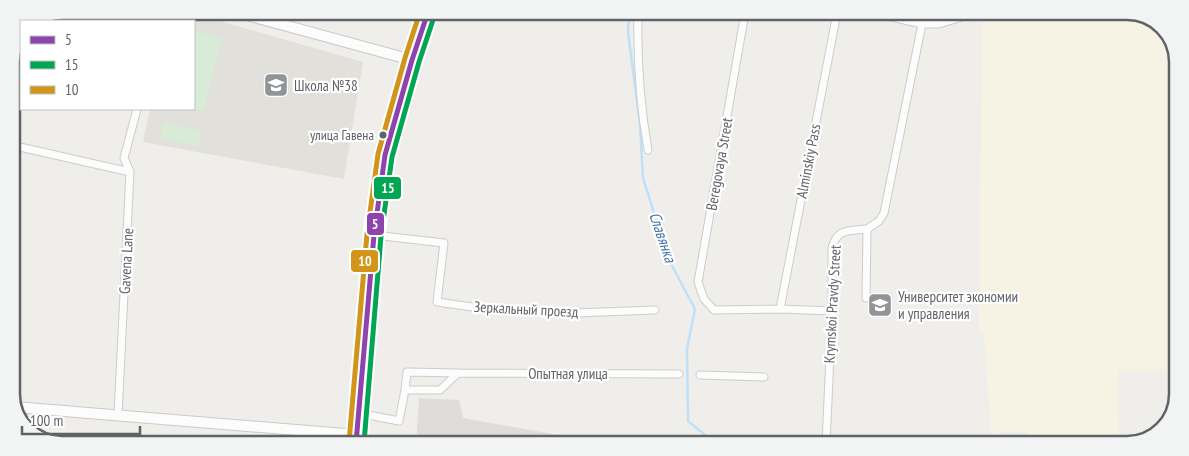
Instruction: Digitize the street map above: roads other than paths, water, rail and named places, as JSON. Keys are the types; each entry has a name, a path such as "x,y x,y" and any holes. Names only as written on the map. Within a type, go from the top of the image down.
{"main road":[{"path":"265,20 412,60"},
{"path":"356,436 374,235 385,154 425,20"},
{"path":"22,408 118,415 326,436"}],"street":[{"path":"638,20 638,48 644,129 648,150"},
{"name":"Beregovaya Street","path":"744,20 698,282 704,299 714,310 780,309"},
{"name":"Alminskiy Pass","path":"780,309 836,20"},
{"path":"905,20 922,24 938,24 952,20"},
{"path":"866,298 867,228 880,221 884,213 922,24"},
{"name":"Gavena Lane","path":"118,415 130,172 124,158 137,110"},
{"path":"20,147 130,172"},
{"name":"Krymskoi Pravdy Street","path":"826,436 832,311 832,248 838,234 867,228"},
{"name":"Зеркальный проезд","path":"374,235 444,243 437,302 493,310 575,313 655,310"},
{"path":"780,309 832,311"},
{"name":"Опытная улица","path":"358,413 399,421 407,372 679,374"},
{"path":"405,390 440,390 458,373"},
{"path":"700,375 764,377"}],"waterway":[{"name":"Славянка","path":"629,20 628,32 640,124 643,178 669,260 695,309 687,349 688,421 706,436"}],"place":[{"name":"Школа №38","path":"276,85"},
{"name":"улица Гавена","path":"383,135"},
{"name":"Университет экономии и управления","path":"880,305"}]}
